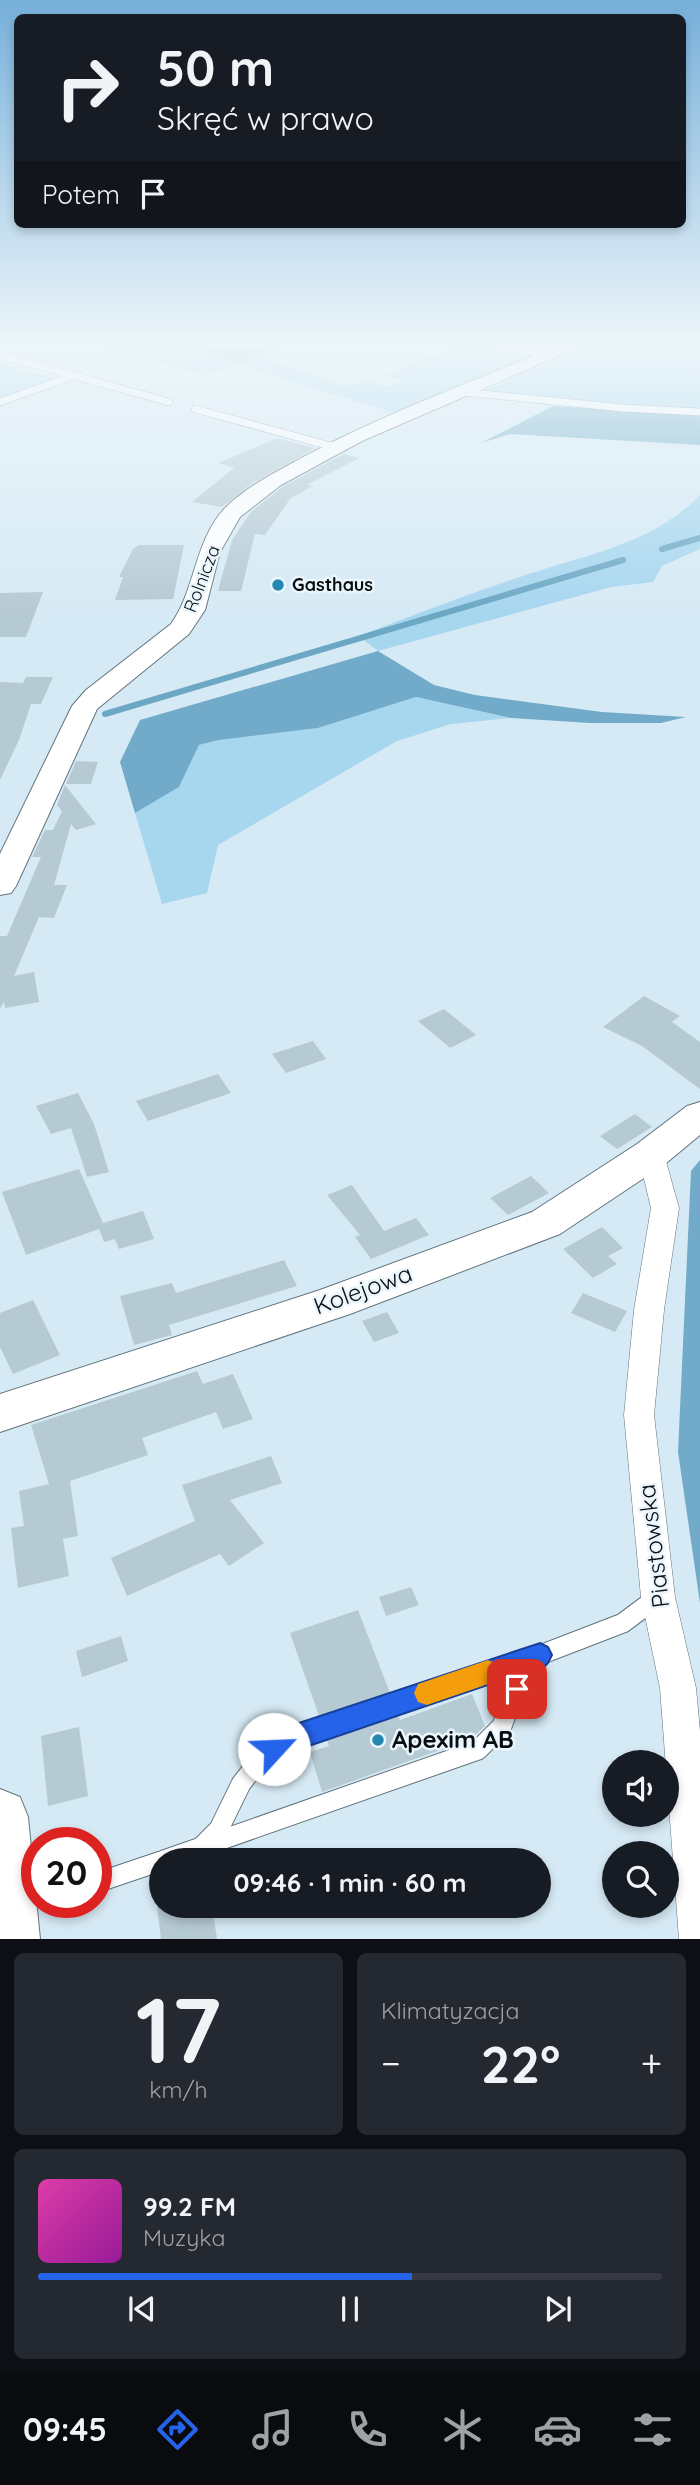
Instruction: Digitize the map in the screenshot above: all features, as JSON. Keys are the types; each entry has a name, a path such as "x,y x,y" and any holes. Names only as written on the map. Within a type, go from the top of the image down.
{"street":[{"name":"Rolnicza","path":"0,886 85,706 95,695 180,629 193,610 209,552 232,513 274,481 334,447 370,431"},
{"name":"Kolejowa","path":"0,1413 335,1302 546,1223 650,1154 700,1115"},
{"name":"Piastowska","path":"650,1154 665,1208 649,1310 639,1415 658,1597 678,1688 699,1939"},
{"path":"0,1817 15,1919"}],"lane":[{"path":"277,431 334,447"},
{"path":"199,1848 219,1829 241,1784 261,1758 287,1740 540,1655 623,1623 658,1597"},
{"path":"201,1848 478,1750 502,1726 522,1673 540,1655"},
{"path":"112,1878 149,1865"}],"shaded area":[{"path":"503,431 700,431 700,445 510,434 481,443"},
{"path":"700,495 700,549 662,566 653,582 611,587 378,651 358,636 639,537 681,512"},
{"path":"378,651 434,685 475,695 602,712 686,717 661,723 590,723 511,718 416,697 318,728 219,740 199,745 179,787 135,813 120,762 140,720"},
{"path":"416,697 511,718 451,724 397,741 218,845 207,893 162,904 135,813 179,787 199,745 219,740 318,728"},
{"path":"700,1160 700,1603 678,1452 691,1171"}],"building":[{"path":"277,438 315,448 251,484 222,507 192,502 234,468 219,463"},
{"path":"344,454 359,458 307,485 312,486 290,499 265,535 255,534 241,591 218,591 232,540 251,512 282,487"},
{"path":"139,545 184,545 173,599 115,600 123,577 119,577 133,549"},
{"path":"43,592 26,637 0,637 0,593"},
{"path":"26,677 53,677 41,704 31,704 19,740 0,780 0,682 23,683"},
{"path":"76,761 98,762 91,784 66,784"},
{"path":"65,785 96,824 76,830 71,824 54,885 67,885 54,918 39,917 14,976 34,972 39,1002 5,1008 4,1002 0,1009 0,936 7,936 41,857 32,857 45,830 53,830 62,811 57,805"},
{"path":"644,996 680,1016 672,1022 700,1042 700,1089 642,1046 603,1027"},
{"path":"444,1009 476,1035 450,1048 418,1021"},
{"path":"313,1041 326,1059 286,1073 272,1054"},
{"path":"218,1074 231,1093 148,1121 136,1101"},
{"path":"78,1093 94,1124 109,1172 87,1177 71,1128 51,1134 36,1106"},
{"path":"635,1114 652,1127 617,1149 600,1136"},
{"path":"79,1169 103,1223 143,1211 154,1239 119,1249 115,1239 104,1242 99,1229 26,1255 2,1192"},
{"path":"531,1176 549,1193 508,1215 490,1198"},
{"path":"352,1185 384,1231 416,1218 429,1235 371,1259 355,1237 360,1235 327,1195"},
{"path":"602,1227 623,1248 608,1256 617,1264 593,1278 563,1249"},
{"path":"284,1260 297,1286 169,1325 172,1335 134,1345 120,1296 172,1283 176,1293"},
{"path":"583,1293 627,1311 615,1332 571,1313"},
{"path":"33,1300 60,1355 13,1374 0,1347 0,1313"},
{"path":"387,1312 399,1333 374,1342 362,1321"},
{"path":"197,1371 203,1384 233,1374 253,1419 223,1429 216,1412 142,1438 148,1455 70,1481 78,1536 63,1539 69,1576 18,1588 11,1528 24,1526 19,1491 49,1484 31,1425"},
{"path":"271,1456 282,1483 230,1500 264,1543 229,1566 220,1554 127,1596 111,1558 195,1521 182,1485"},
{"path":"411,1587 419,1605 386,1616 379,1597"},
{"path":"358,1610 390,1693 319,1716 290,1633"},
{"path":"121,1636 128,1661 82,1677 76,1651"},
{"path":"472,1694 485,1726 471,1739 322,1792 310,1752 329,1746 327,1740 398,1715 400,1720"},
{"path":"79,1727 88,1796 48,1806 41,1736"},
{"path":"158,1918 214,1918 217,1939 161,1939"}],"waterway":[{"path":"662,549 700,538"},
{"path":"105,714 623,560"}],"slow traffic":[{"path":"427,1693 488,1672"}],"place":[{"name":"Gasthaus","path":"278,585"},
{"name":"Apexim AB","path":"378,1740"}],"route":[{"path":"274,1749 287,1740 540,1655 522,1673 517,1689"}]}
